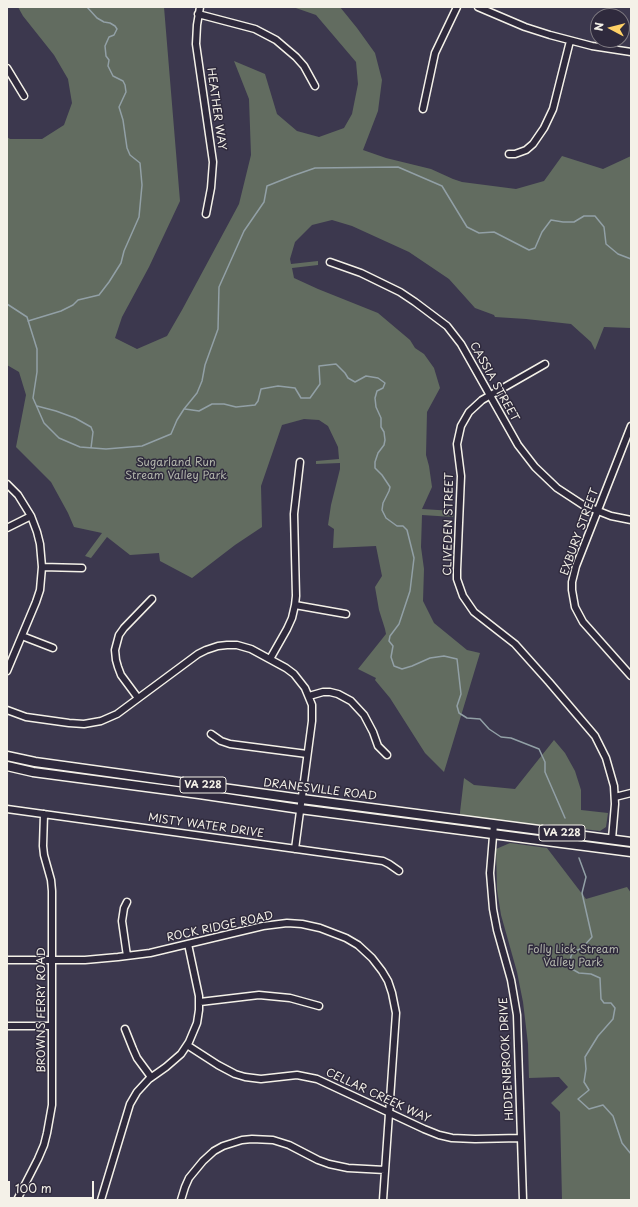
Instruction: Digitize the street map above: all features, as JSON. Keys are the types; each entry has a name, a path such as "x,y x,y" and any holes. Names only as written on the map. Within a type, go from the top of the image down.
{"main road":[{"name":"DRANESVILLE ROAD","path":"7,756 35,762 302,799 631,842"},
{"name":"DRANESVILLE ROAD","path":"7,766 33,772 300,809 631,852"}],"street":[{"name":"HEATHER WAY","path":"200,7 198,14 196,44 213,162 211,188 206,214"},
{"path":"423,109 435,53 457,7"},
{"path":"478,7 525,27 570,41 631,52"},
{"path":"198,14 254,29 276,40 296,57 307,71 315,86"},
{"path":"509,154 521,153 526,150 535,141 544,128 553,109 570,41"},
{"path":"7,68 24,96"},
{"name":"CASSIA STREET","path":"330,262 361,273 400,292 447,326 461,344 518,445 535,467 557,488 583,505 611,516 631,520"},
{"name":"CLIVEDEN STREET","path":"545,364 482,400 469,412 461,426 458,435 457,452 461,476 456,570 465,601 474,612 515,644 595,736 610,770 615,797 612,839"},
{"name":"EXBURY STREET","path":"631,426 573,573 572,590 573,599 578,614 583,622 631,676"},
{"path":"270,659 287,629 292,618 295,605 294,514 300,462"},
{"path":"7,484 18,495 31,516 40,544 42,567 42,578 36,602 7,671"},
{"path":"7,528 31,516"},
{"path":"42,567 82,568"},
{"path":"138,698 121,675 116,660 115,650 119,635 124,628 152,599"},
{"path":"295,605 346,614"},
{"path":"22,636 52,648"},
{"path":"7,710 26,716 69,723 88,724 101,721 109,718 138,698 198,654 212,648 227,645 237,645 251,649 294,674 309,696 312,705 312,722 295,849"},
{"path":"309,696 330,692 345,697 351,701 364,715 373,732 378,746 387,755"},
{"path":"211,734 221,741 230,744 307,754"},
{"path":"615,797 631,793"},
{"name":"MISTY WATER DRIVE","path":"7,809 383,861 399,871"},
{"name":"BROWNS FERRY ROAD","path":"17,1200 38,1159 47,1133 52,1105 52,891 51,880 42,846 44,814"},
{"name":"HIDDENBROOK DRIVE","path":"494,824 490,874 493,909 497,930 511,980 517,1015 522,1200"},
{"path":"127,902 124,908 122,921 127,956"},
{"name":"ROCK RIDGE ROAD","path":"7,960 85,960 150,953 263,926 287,923 302,924 320,928 346,938 364,950 382,971 388,981 395,1005 396,1021 383,1200"},
{"path":"101,1200 130,1104 142,1086 181,1054 193,1034 197,1023 200,1002 188,944"},
{"path":"200,1002 265,996 290,998 319,1006"},
{"path":"7,1026 52,1026"},
{"path":"126,1029 133,1049 152,1077"},
{"name":"CELLAR CREEK WAY","path":"187,1045 235,1074 257,1078 297,1075 317,1079 439,1135 475,1140 520,1138"},
{"path":"181,1200 189,1178 202,1161 223,1146 242,1140 273,1140 289,1145 329,1164 348,1168 386,1170"}],"green space":[{"name":"Sugarland Run Stream Valley Park","path":"18,7 164,7 180,201 149,267 122,317 115,338 137,349 167,336 239,204 251,155 249,99 234,61 265,74 277,114 297,131 319,137 344,128 352,114 358,84 356,62 316,15 293,7 340,7 375,53 382,80 378,111 363,150 386,158 431,169 462,182 516,189 544,181 562,156 603,169 631,156 631,328 604,327 595,350 591,342 571,324 495,317 494,315 475,308 449,279 409,252 352,226 332,220 312,225 295,242 290,259 291,264 318,261 318,265 292,268 294,278 378,313 410,340 415,348 424,354 434,368 440,388 427,412 426,455 432,487 422,509 454,511 453,517 422,515 421,547 424,569 423,601 434,623 467,650 480,653 444,772 425,753 390,698 375,680 376,678 358,669 386,634 379,610 375,587 382,576 376,546 333,548 334,529 328,525 340,463 316,464 316,461 339,459 338,447 328,426 319,420 304,419 282,425 261,486 262,527 235,545 192,578 160,561 159,553 130,555 107,537 91,558 85,556 102,533 74,527 51,482 16,447 26,395 19,372 7,365 7,137 10,139 42,139 64,125 72,103 68,79 54,55 23,16"},
{"path":"554,740 565,753 575,771 581,790 581,810 608,813 606,827 600,831 544,824 545,830 459,821 464,778 474,785 515,789"},
{"name":"Folly Lick Stream Valley Park","path":"510,843 547,848 586,899 627,887 631,893 631,1200 562,1200 560,1112 551,1103 568,1087 559,1077 529,1078 528,1044 523,1002 517,972 501,915 497,890 496,849"}],"waterway":[{"path":"28,321 61,311 73,305 78,300 99,295 121,263 124,251 139,217 142,185 140,163 130,155 127,148 123,120 119,107 126,92 125,85 123,81 113,76 108,66 109,60 106,56 105,46 109,37 114,35 117,29 110,23 104,22 97,18 87,7"},
{"path":"7,304 27,317 37,349 37,372 33,398 44,423 59,438 80,447 106,449 142,446 171,434 177,420 197,393 202,381 205,365 218,329 219,287 244,231 264,202 267,186 292,176 315,168 398,167 442,186 467,227 479,233 494,232 529,250 535,248 542,232 551,220 574,222 584,216 595,216 604,227 606,244 618,254 631,259"},
{"path":"185,409 199,411 212,404 224,404 236,407 255,405 258,401 261,389 278,386 295,388 301,398 310,398 320,384 319,366 336,364 348,378 355,382 366,376 378,378 385,383 383,388 377,391 375,398 376,407 381,418 381,427 384,432 385,440 384,445 378,453 375,468 390,487 383,503 382,510 386,518 397,526 403,526 407,530 414,558 410,591 399,624 390,636 389,641 393,646 391,657 394,666 402,669 430,658 444,656 457,659 461,694 457,706 459,713 467,718 480,719 489,729 501,737 511,738 539,749 545,762 545,772 565,818"},
{"path":"37,406 75,418 91,427 93,432 91,448"},
{"path":"579,858 586,877 582,893 592,937 582,948 572,953 570,960 572,969 579,973 591,974 600,978 601,999 604,1003 611,1003 615,1008 613,1019 598,1036 585,1057 586,1069 584,1082 589,1090 578,1099 589,1109 603,1105 613,1116 622,1143 631,1154"}]}
